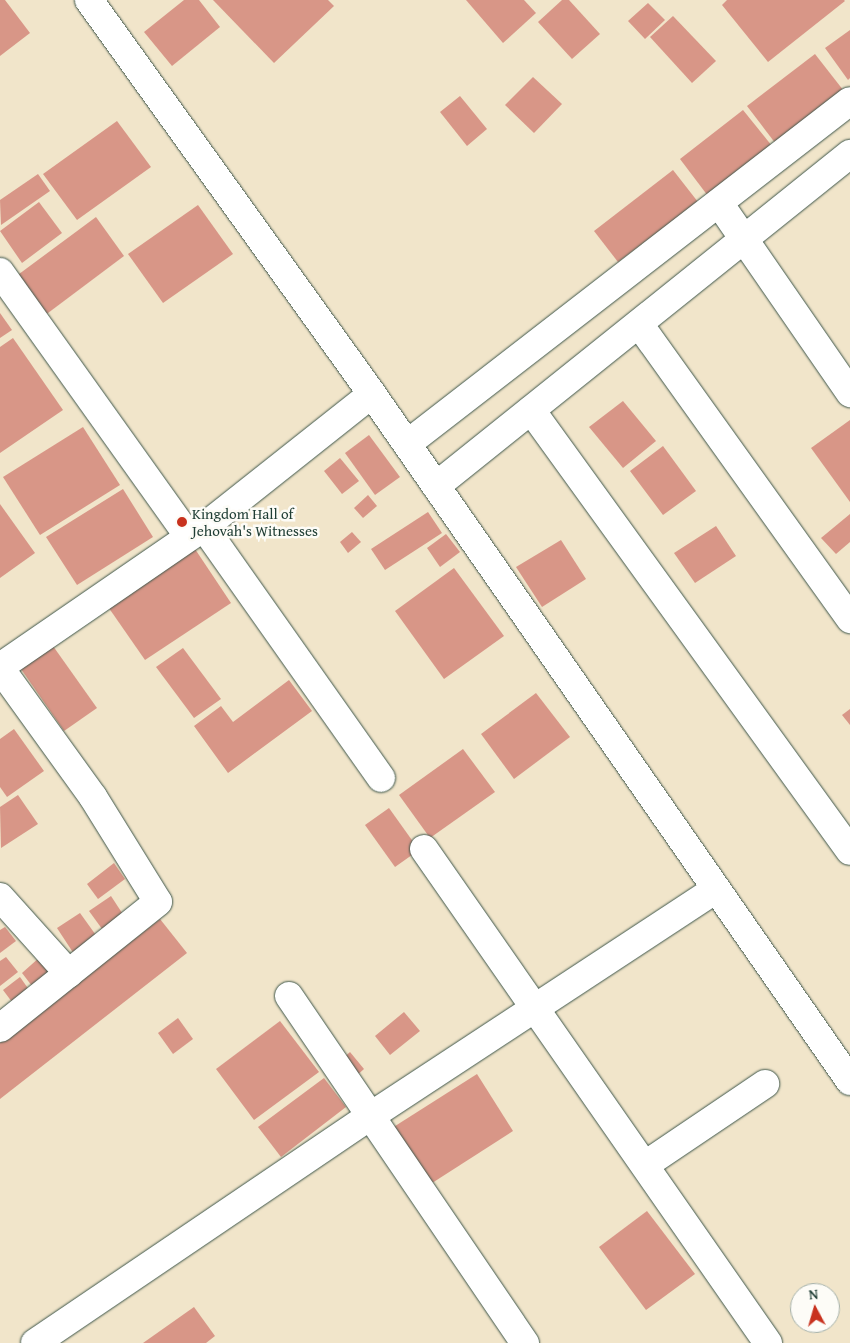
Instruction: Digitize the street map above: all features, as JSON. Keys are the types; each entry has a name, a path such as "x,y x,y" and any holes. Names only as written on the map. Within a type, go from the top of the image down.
{"street":[{"path":"89,0 372,394 850,1081"},
{"path":"407,444 850,101"},
{"path":"436,486 744,239 849,158"},
{"path":"719,202 850,393"},
{"path":"0,272 381,778"},
{"path":"639,324 850,619"},
{"path":"0,1028 158,902 93,797 0,668 196,531 372,394"},
{"path":"531,410 850,851"},
{"path":"424,849 768,1343"},
{"path":"35,1343 369,1117 716,889"},
{"path":"2,904 70,974"},
{"path":"289,996 369,1117 525,1343"},
{"path":"645,1165 765,1084"}],"building":[{"path":"0,0 5,0 30,33 0,56"},
{"path":"184,0 199,0 220,27 172,66 144,32"},
{"path":"213,0 328,0 334,6 274,63"},
{"path":"466,0 524,0 536,13 503,43"},
{"path":"562,0 569,0 600,34 572,59 538,22"},
{"path":"727,0 845,1 768,62 722,5"},
{"path":"648,3 665,20 645,39 628,21"},
{"path":"673,16 716,61 692,83 650,37"},
{"path":"850,30 850,78 848,80 825,48"},
{"path":"815,54 847,95 779,148 747,106"},
{"path":"533,77 562,104 534,133 505,105"},
{"path":"460,96 487,129 467,146 440,112"},
{"path":"743,110 772,146 708,196 680,159"},
{"path":"117,121 151,167 77,220 43,174"},
{"path":"673,170 698,202 618,262 594,231"},
{"path":"38,174 50,191 1,225 0,200"},
{"path":"39,202 62,233 22,263 0,231"},
{"path":"198,205 233,254 163,303 128,254"},
{"path":"96,217 124,256 44,316 15,277"},
{"path":"0,313 12,330 0,338"},
{"path":"13,338 63,410 0,453 0,347"},
{"path":"623,401 656,441 623,468 589,427"},
{"path":"850,420 850,502 811,448"},
{"path":"83,427 120,485 40,535 3,477"},
{"path":"369,435 400,477 375,495 345,453"},
{"path":"663,446 696,491 663,515 630,471"},
{"path":"340,458 359,481 342,494 324,471"},
{"path":"123,489 153,537 77,585 46,537"},
{"path":"368,495 377,506 363,518 354,508"},
{"path":"0,504 35,553 0,578"},
{"path":"428,512 442,533 385,570 371,549"},
{"path":"850,514 850,542 836,554 821,538"},
{"path":"716,526 736,556 695,583 674,553"},
{"path":"352,532 361,542 348,553 340,542"},
{"path":"446,534 460,552 440,567 427,548"},
{"path":"561,540 586,579 542,607 516,567"},
{"path":"191,543 231,603 145,660 104,601"},
{"path":"454,568 504,636 444,679 395,611"},
{"path":"53,646 97,708 64,731 21,669"},
{"path":"183,648 221,699 194,718 156,667"},
{"path":"289,680 312,711 228,773 194,726 221,706 233,722"},
{"path":"536,693 570,737 514,779 481,734"},
{"path":"850,709 850,725 842,715"},
{"path":"14,729 44,771 7,797 0,787 0,739"},
{"path":"463,749 495,792 430,838 399,795"},
{"path":"18,795 38,824 1,848 0,807"},
{"path":"389,808 419,850 395,867 365,825"},
{"path":"114,863 125,879 98,899 87,884"},
{"path":"111,896 126,919 105,933 89,911"},
{"path":"80,913 98,938 74,954 57,928"},
{"path":"160,919 187,953 0,1099 0,1043"},
{"path":"5,927 16,941 0,953 0,930"},
{"path":"6,957 18,972 0,986 0,961"},
{"path":"40,957 51,970 32,986 22,973"},
{"path":"20,977 32,994 15,1006 3,990"},
{"path":"404,1012 420,1031 390,1055 375,1036"},
{"path":"178,1018 193,1039 173,1054 158,1033"},
{"path":"280,1021 319,1072 254,1120 216,1069"},
{"path":"350,1052 364,1069 355,1077 341,1060"},
{"path":"477,1074 513,1131 429,1185 392,1128"},
{"path":"324,1078 346,1107 281,1157 258,1127"},
{"path":"647,1211 695,1274 646,1310 599,1247"},
{"path":"194,1307 215,1336 206,1343 143,1343"}],"place":[{"name":"Kingdom Hall of Jehovah's Witnesses","path":"182,522"}]}
